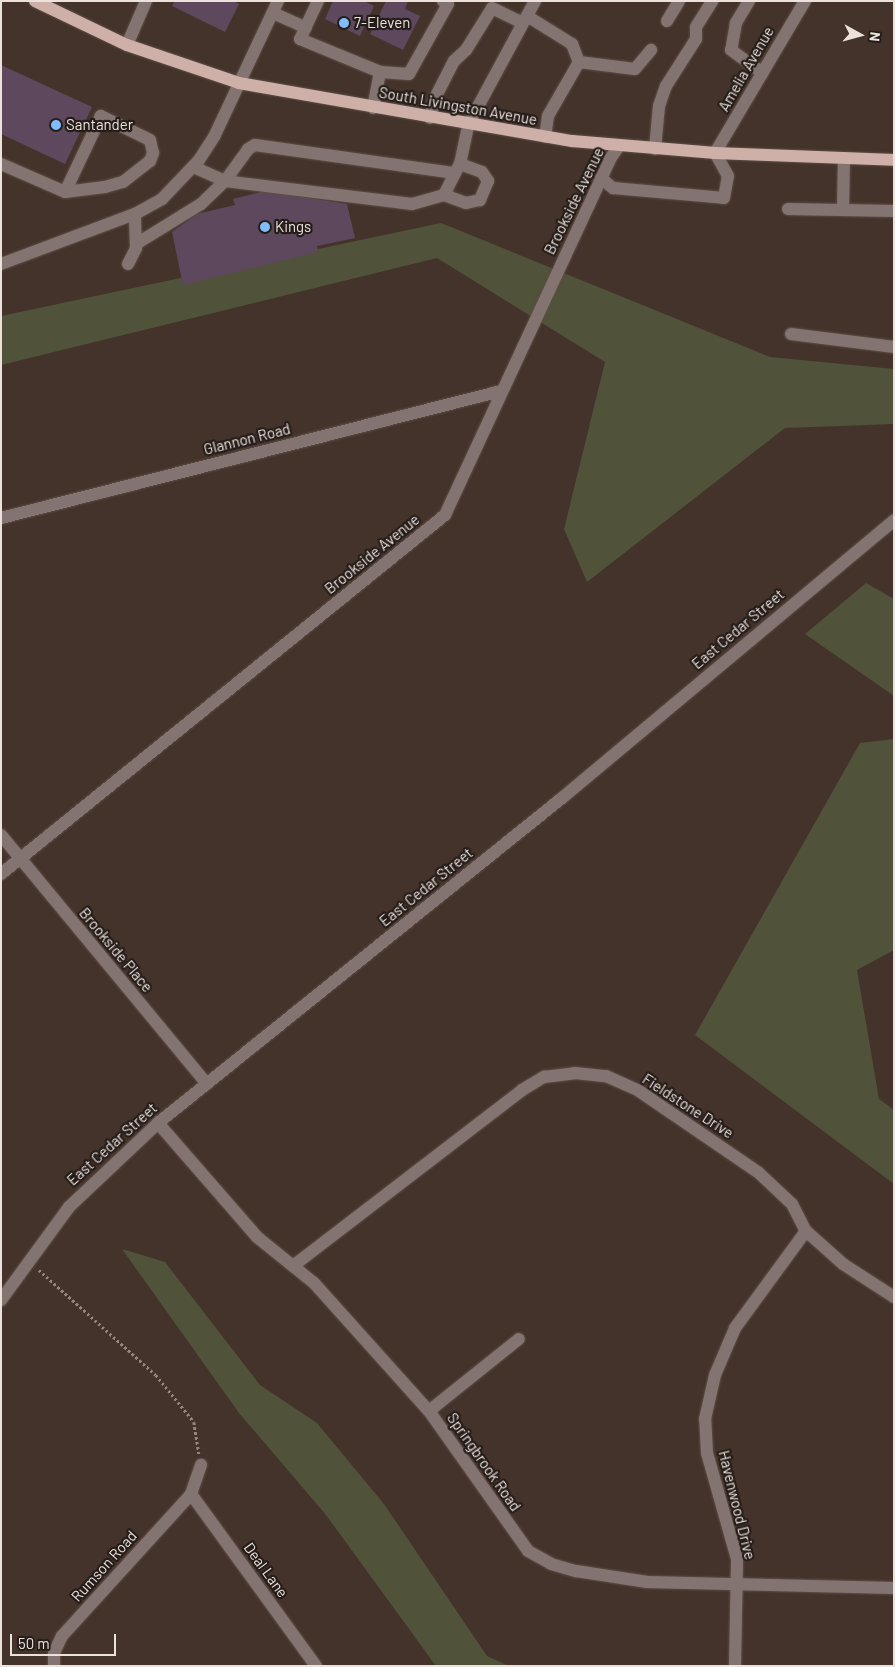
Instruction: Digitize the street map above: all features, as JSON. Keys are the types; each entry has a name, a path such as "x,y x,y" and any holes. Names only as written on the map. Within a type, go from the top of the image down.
{"main road":[{"name":"South Livingston Avenue","path":"35,1 127,45 239,83 373,108 545,137 619,146 716,153 894,160"}],"street":[{"path":"127,45 146,1"},
{"path":"318,1 300,39 380,72 409,74 448,4 443,1"},
{"path":"444,195 457,168 468,125 535,1"},
{"path":"667,21 679,1"},
{"path":"655,149 661,99 696,39 696,27 712,1"},
{"path":"749,1 736,23 731,50 762,73"},
{"name":"Amelia Avenue","path":"716,153 804,1"},
{"path":"1,264 135,214 162,199 193,166 214,137 276,7 306,28"},
{"path":"430,118 434,100 454,61 466,50 492,8 525,20 572,44 579,62"},
{"path":"579,62 635,69 650,50"},
{"path":"545,137 548,116 579,62"},
{"path":"373,108 380,72"},
{"path":"1,164 65,192 123,182 150,161 153,154 150,140 101,116 65,192"},
{"path":"136,244 201,204 225,180 248,149 255,145 457,168 482,172 488,181 480,200 466,203 444,195 412,204 225,180 193,166"},
{"name":"Brookside Avenue","path":"1,874 21,861 445,515 601,178 619,146"},
{"path":"601,178 613,188 724,198 728,176 716,153"},
{"path":"843,209 844,159"},
{"path":"788,208 894,210"},
{"path":"128,264 136,244 135,214"},
{"path":"791,334 894,347"},
{"name":"Glannon Road","path":"1,518 501,392"},
{"name":"East Cedar Street","path":"1,1300 28,1261 92,1181 158,1123 592,774 894,520"},
{"name":"Brookside Place","path":"1,835 208,1084"},
{"name":"Fieldstone Drive","path":"293,1266 522,1090 544,1077 576,1072 606,1076 638,1090 743,1162 792,1204 806,1231 843,1264 894,1298"},
{"name":"Springbrook Road","path":"158,1123 256,1237 314,1283 429,1412 528,1551 551,1564 647,1582 894,1588"},
{"name":"Havenwood Drive","path":"735,1666 737,1559 707,1453 705,1418 715,1375 735,1328 806,1231"},
{"path":"429,1412 519,1339"},
{"path":"190,1494 200,1465"},
{"name":"Rumson Road","path":"54,1666 54,1653 62,1636 190,1494"},
{"name":"Deal Lane","path":"190,1494 316,1666"}],"path":[{"path":"28,1261 156,1375 194,1422 200,1465"}],"green space":[{"path":"441,223 770,357 894,369 894,424 785,428 587,582 564,529 605,362 437,258 1,365 1,316"},
{"path":"866,583 894,599 894,696 805,634"},
{"path":"894,739 894,950 857,970 879,1099 894,1110 894,1184 695,1035 860,743"},
{"path":"122,1249 165,1262 260,1385 317,1423 384,1504 487,1656 509,1666 436,1666 326,1515 239,1413"}],"building":[{"path":"175,1 234,1 239,4 225,32 172,6"},
{"path":"333,1 364,1 374,6 360,36 325,19"},
{"path":"386,1 408,1 405,9 420,16 403,50 370,34"},
{"path":"1,65 92,107 65,164 1,134"},
{"path":"265,191 347,204 355,238 317,246 318,252 183,285 172,232 197,214 235,205 233,199"}],"place":[{"name":"7-Eleven","path":"344,23"},
{"name":"Santander","path":"56,125"},
{"name":"Kings","path":"265,227"}]}
